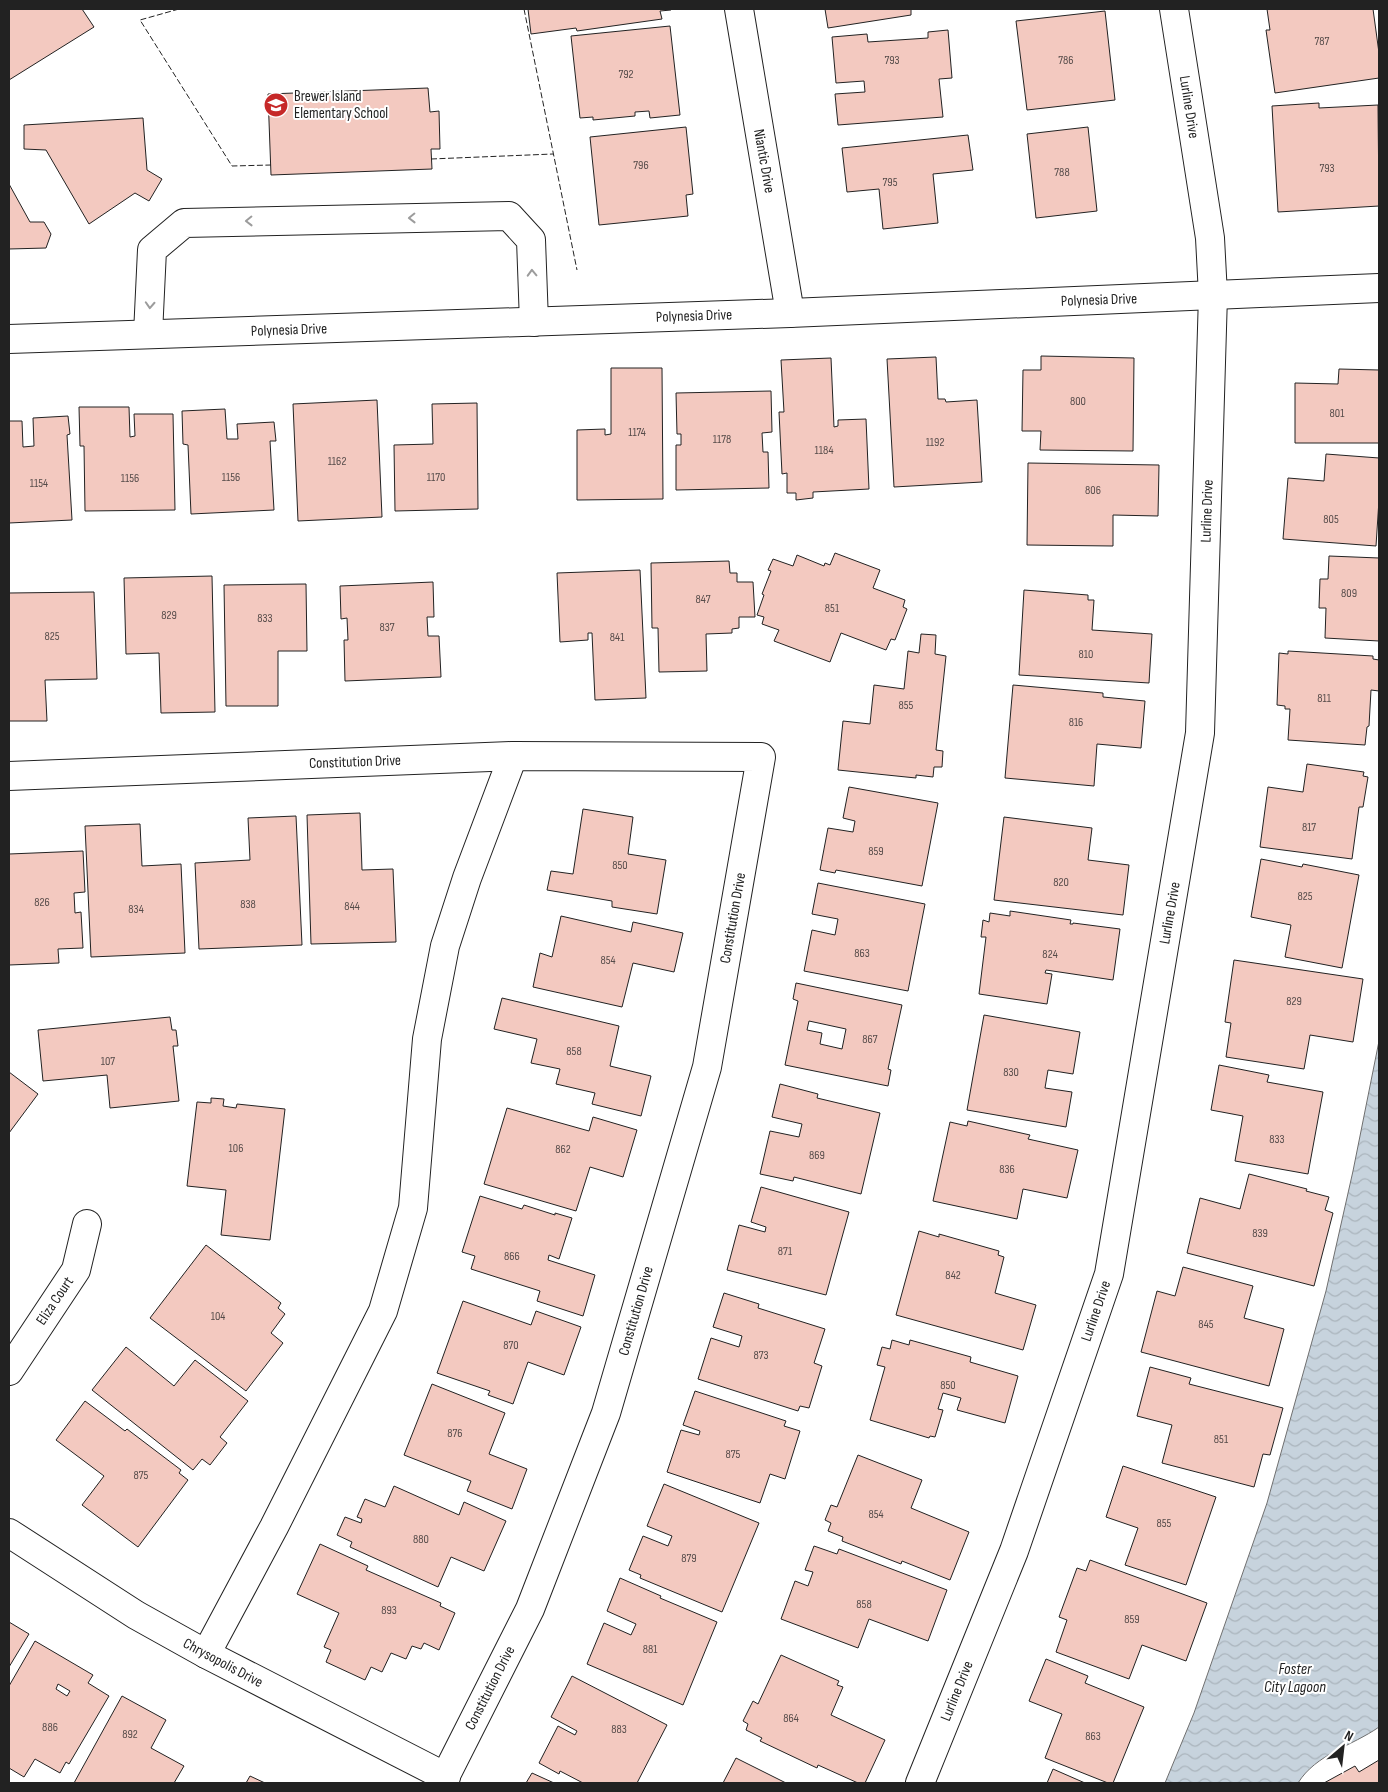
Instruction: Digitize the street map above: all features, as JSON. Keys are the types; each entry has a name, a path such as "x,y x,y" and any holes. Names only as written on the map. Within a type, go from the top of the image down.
{"street":[{"name":"Niantic Drive","path":"739,9 790,313"},
{"name":"Lurline Drive","path":"920,1783 1014,1551 1109,1274 1200,733 1213,295 1210,238 1174,9"},
{"path":"148,334 152,250 184,223 509,216 531,240 534,322"},
{"name":"Polynesia Drive","path":"9,339 790,313 1379,288"},
{"path":"206,1654 274,1527 383,1310 413,1208 427,1039 445,946 467,878 513,756"},
{"name":"Constitution Drive","path":"9,776 513,756 761,757 708,1067 606,1413 530,1609 444,1780"},
{"name":"Eliza Court","path":"9,1371 76,1270 87,1224"},
{"name":"Chrysopolis Drive","path":"9,1533 136,1616 444,1780"}],"water":[{"name":"Foster City Lagoon","path":"1379,1041 1379,1727 1324,1758 1314,1765 1298,1783 1165,1783 1194,1713 1267,1503 1326,1291 1353,1171"}],"building":[{"path":"9,9 82,9 94,27 9,80"},
{"path":"528,9 671,10 660,11 662,19 577,31 576,28 531,34"},
{"path":"825,9 911,9 911,15 828,28"},
{"path":"1267,9 1373,9 1379,53 1379,78 1275,93 1266,30 1270,30"},
{"path":"1105,11 1115,100 1027,110 1016,21"},
{"path":"670,26 680,115 650,118 649,111 635,112 635,116 593,120 593,117 580,118 571,36"},
{"path":"948,30 952,78 939,79 943,117 838,125 835,94 865,92 864,81 836,83 832,37 867,34 868,42 928,38 928,32"},
{"path":"428,88 430,112 439,111 440,149 431,149 432,169 271,175 268,94"},
{"path":"1319,103 1319,108 1378,105 1379,206 1278,212 1272,106"},
{"path":"143,118 147,170 162,179 149,201 135,193 89,224 46,150 24,149 24,125"},
{"path":"686,127 693,194 686,195 688,216 599,225 590,137"},
{"path":"1088,127 1097,211 1036,218 1027,134"},
{"path":"968,135 973,170 933,174 938,223 883,229 879,189 847,192 842,148"},
{"path":"9,184 30,222 44,222 51,234 46,248 9,249"},
{"path":"1041,356 1134,358 1133,451 1040,450 1041,431 1022,431 1023,370 1041,370"},
{"path":"936,357 938,399 945,399 946,402 977,400 982,482 894,487 887,359"},
{"path":"831,358 834,427 838,426 838,420 866,419 869,489 813,492 813,498 796,500 796,493 787,493 787,473 782,474 779,412 784,412 781,360"},
{"path":"611,368 662,368 663,499 577,500 577,430 605,429 605,435 611,434"},
{"path":"1339,369 1379,370 1379,443 1295,443 1295,383 1338,384"},
{"path":"771,391 772,432 762,433 763,452 768,452 769,488 676,490 676,445 681,445 681,434 677,434 676,393"},
{"path":"377,400 382,517 298,521 293,404"},
{"path":"477,403 478,509 395,511 394,445 433,444 432,404"},
{"path":"79,407 129,407 130,437 135,436 134,414 173,414 175,510 85,511 84,446 80,446"},
{"path":"225,409 227,439 238,439 237,424 274,422 276,441 270,441 274,510 191,514 188,445 183,444 182,411"},
{"path":"68,416 70,434 67,435 72,520 9,523 9,421 22,421 23,447 34,446 33,418"},
{"path":"1326,454 1379,458 1376,546 1283,539 1288,478 1324,481"},
{"path":"1028,463 1159,465 1158,516 1113,515 1113,546 1027,545"},
{"path":"835,553 880,570 873,588 905,600 903,607 907,609 895,640 891,639 886,650 841,633 830,662 774,641 779,630 762,624 764,617 757,615 764,595 762,594 771,571 768,570 773,559 793,566 797,555 824,566 825,563 830,565"},
{"path":"1329,556 1379,558 1379,641 1325,638 1326,608 1319,608 1320,579 1328,579"},
{"path":"729,561 730,573 737,573 737,582 753,582 755,617 739,617 739,628 732,629 732,633 706,634 707,671 659,672 658,628 652,628 651,563"},
{"path":"640,570 646,698 595,700 592,633 588,633 588,640 560,642 557,573"},
{"path":"212,576 215,712 161,713 159,653 126,654 124,578"},
{"path":"433,582 434,617 427,617 428,636 439,636 441,677 345,681 344,640 348,640 347,618 341,619 340,586"},
{"path":"306,584 307,651 278,651 278,706 226,706 224,585"},
{"path":"1024,590 1088,595 1088,600 1094,600 1092,630 1152,634 1149,683 1019,675"},
{"path":"94,592 97,679 45,680 47,721 9,721 9,593"},
{"path":"921,634 936,635 935,654 946,656 936,750 943,751 942,767 934,767 933,777 916,775 916,778 838,770 843,721 870,724 874,685 904,689 908,651 919,653"},
{"path":"1288,651 1373,656 1373,659 1379,660 1379,691 1371,690 1369,726 1367,727 1365,745 1288,740 1290,709 1277,705 1279,653 1288,654"},
{"path":"1013,685 1103,693 1103,697 1145,701 1141,748 1097,744 1094,786 1005,778"},
{"path":"1307,764 1364,772 1363,776 1368,777 1363,807 1359,807 1352,859 1260,847 1268,787 1303,792"},
{"path":"849,787 938,803 922,886 836,870 835,873 820,870 828,828 853,832 855,821 843,818"},
{"path":"583,809 633,817 628,854 666,860 657,914 612,907 612,901 547,890 551,871 573,874"},
{"path":"360,813 362,870 393,869 396,942 311,944 307,815"},
{"path":"296,816 302,945 199,949 195,863 250,860 248,818"},
{"path":"1004,817 1092,828 1088,860 1129,865 1123,915 994,900"},
{"path":"140,824 142,866 181,864 185,953 91,957 85,826"},
{"path":"83,851 85,892 74,893 75,913 81,912 83,948 58,949 59,963 9,965 9,854"},
{"path":"1261,859 1302,867 1303,864 1359,875 1342,968 1285,957 1291,925 1251,917"},
{"path":"818,883 925,904 908,991 804,971 812,930 835,935 838,919 812,914"},
{"path":"1010,911 1071,920 1070,924 1120,929 1113,980 1046,970 1045,973 1052,974 1047,1004 979,994 986,937 981,937 983,920 989,922 990,913 1010,916"},
{"path":"561,916 631,932 633,922 683,933 674,972 633,963 622,1007 533,987 540,953 552,957"},
{"path":"1234,960 1363,979 1353,1042 1310,1035 1304,1069 1226,1057 1231,1023 1225,1022"},
{"path":"796,983 902,1005 888,1069 891,1070 888,1086 785,1065 798,1001 793,999","holes":["809,1021 846,1029 842,1049 820,1044 822,1033 807,1030"]},
{"path":"502,998 619,1026 610,1066 651,1076 641,1116 592,1104 595,1093 556,1084 560,1069 531,1063 537,1039 494,1029"},
{"path":"984,1015 1080,1032 1073,1074 1048,1070 1045,1088 1072,1092 1066,1127 967,1110"},
{"path":"170,1017 172,1030 176,1030 178,1046 173,1046 179,1101 110,1108 107,1075 43,1081 38,1030"},
{"path":"1219,1065 1269,1075 1267,1082 1323,1092 1308,1174 1235,1161 1243,1116 1211,1110"},
{"path":"9,1072 38,1094 9,1133"},
{"path":"780,1084 818,1094 817,1098 880,1113 861,1194 794,1177 793,1181 760,1174 770,1131 799,1137 802,1124 772,1117"},
{"path":"211,1098 224,1099 223,1106 236,1108 237,1104 285,1109 270,1240 221,1235 226,1190 187,1186 197,1102 211,1103"},
{"path":"507,1108 589,1131 593,1117 637,1130 623,1177 590,1167 576,1211 484,1184"},
{"path":"968,1121 1030,1135 1028,1139 1078,1150 1067,1198 1023,1189 1017,1219 933,1201 950,1122 967,1126"},
{"path":"1249,1174 1307,1189 1306,1191 1329,1197 1325,1210 1333,1213 1314,1286 1187,1253 1200,1198 1240,1209"},
{"path":"761,1187 849,1212 826,1295 727,1270 739,1225 765,1232 766,1227 751,1222"},
{"path":"480,1196 522,1209 524,1205 555,1215 555,1213 572,1218 559,1259 549,1255 548,1260 595,1275 583,1316 537,1301 540,1291 471,1269 475,1256 462,1252"},
{"path":"919,1231 939,1237 939,1234 999,1251 998,1255 1004,1257 995,1293 1036,1305 1023,1350 896,1315"},
{"path":"206,1245 281,1303 278,1308 285,1314 271,1333 283,1343 246,1391 150,1318"},
{"path":"1183,1267 1253,1286 1244,1318 1284,1329 1269,1386 1141,1352 1157,1291 1175,1296"},
{"path":"724,1293 759,1304 758,1308 825,1329 814,1363 822,1366 809,1408 800,1406 798,1411 698,1379 711,1338 739,1347 742,1336 713,1327"},
{"path":"463,1301 531,1325 536,1311 581,1327 564,1375 528,1362 513,1404 488,1395 490,1391 437,1373"},
{"path":"892,1340 909,1345 910,1340 971,1357 970,1362 1018,1376 1005,1423 957,1410 961,1398 943,1393 938,1409 943,1410 935,1437 930,1436 929,1438 870,1420 885,1367 877,1365 882,1347 890,1349"},
{"path":"126,1347 174,1386 195,1360 248,1401 220,1437 227,1443 210,1465 202,1459 193,1470 92,1390"},
{"path":"1150,1367 1191,1378 1189,1384 1283,1408 1270,1455 1263,1454 1254,1487 1162,1463 1172,1425 1137,1416"},
{"path":"432,1384 505,1413 489,1454 527,1469 512,1509 467,1491 471,1481 404,1455"},
{"path":"695,1391 786,1421 784,1426 800,1431 785,1479 770,1474 760,1503 667,1472 681,1430 699,1435 700,1431 683,1425"},
{"path":"85,1401 125,1431 127,1429 181,1470 179,1473 188,1480 138,1547 82,1505 104,1476 56,1440"},
{"path":"858,1455 922,1480 911,1508 969,1532 950,1580 902,1561 901,1564 842,1541 843,1537 828,1531 831,1523 825,1520 831,1505 837,1507"},
{"path":"1123,1466 1216,1497 1186,1585 1125,1565 1138,1528 1106,1517"},
{"path":"664,1484 759,1523 722,1612 640,1578 641,1575 629,1570 643,1536 668,1546 672,1536 647,1526"},
{"path":"394,1486 459,1515 464,1502 506,1521 484,1571 451,1557 438,1587 350,1547 352,1542 337,1535 345,1517 361,1523 362,1519 357,1517 365,1499 385,1507"},
{"path":"320,1544 368,1566 366,1570 441,1603 440,1606 455,1613 439,1650 424,1643 421,1649 412,1646 406,1659 391,1653 382,1672 371,1667 365,1680 326,1662 331,1650 324,1647 339,1613 297,1594"},
{"path":"814,1546 837,1554 839,1549 947,1590 928,1641 869,1619 858,1648 781,1619 795,1581 808,1586 813,1572 805,1570"},
{"path":"1090,1560 1207,1603 1186,1661 1142,1645 1129,1679 1056,1652 1067,1620 1059,1617 1077,1568 1086,1571"},
{"path":"620,1578 661,1596 660,1598 717,1622 683,1705 587,1664 604,1623 631,1635 636,1624 607,1611"},
{"path":"9,1622 29,1634 9,1667"},
{"path":"35,1641 93,1675 88,1683 109,1696 69,1764 66,1762 60,1773 35,1759 24,1777 9,1768 9,1686","holes":["58,1684 70,1691 67,1696 56,1689"]},
{"path":"781,1655 839,1681 837,1685 843,1687 831,1715 885,1740 865,1783 858,1783 818,1765 817,1768 760,1741 762,1738 746,1730 748,1724 743,1721 753,1701 758,1704"},
{"path":"1046,1659 1088,1676 1085,1683 1144,1707 1113,1783 1108,1783 1045,1758 1062,1714 1029,1701"},
{"path":"572,1676 667,1725 637,1783 583,1783 560,1771 559,1774 539,1763 558,1726 575,1735 577,1731 551,1717"},
{"path":"122,1696 166,1720 151,1748 184,1766 174,1783 74,1783"},
{"path":"736,1758 786,1783 723,1783"},
{"path":"1379,1760 1379,1783 1324,1783 1355,1766 1359,1772"},
{"path":"1053,1769 1085,1783 1047,1783"},
{"path":"532,1773 554,1783 526,1783"},
{"path":"250,1776 265,1783 246,1783"}],"fence":[{"path":"179,9 140,20 232,166 271,165"},
{"path":"524,9 577,270"},
{"path":"431,159 553,154"}],"place":[{"name":"Brewer Island Elementary School","path":"276,105"}]}
